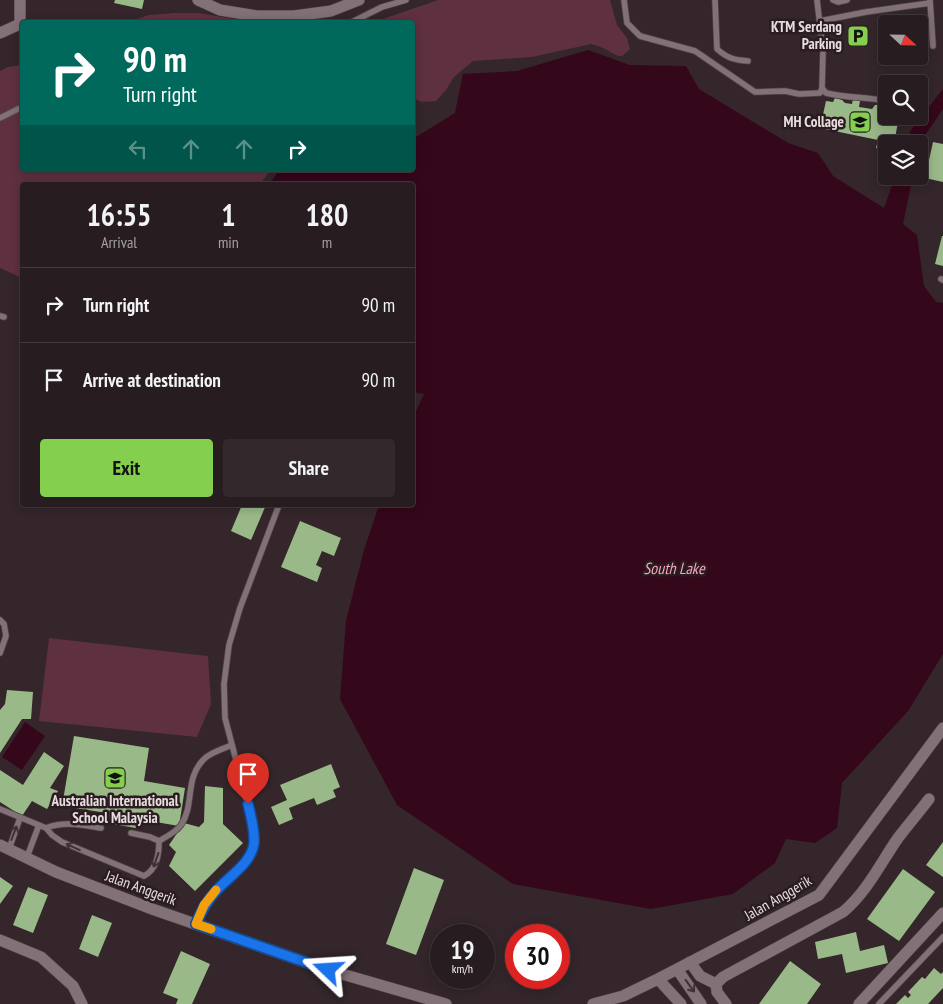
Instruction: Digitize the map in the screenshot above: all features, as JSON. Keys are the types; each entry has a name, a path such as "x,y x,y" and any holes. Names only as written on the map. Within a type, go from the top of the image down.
{"street":[{"path":"20,0 21,20"},
{"path":"198,0 220,10 258,16 294,16 331,11 359,0"},
{"path":"0,33 20,24"},
{"name":"Jalan Anggerik","path":"593,1004 623,996 819,895 943,728"},
{"path":"726,1004 717,992 716,984 722,977 844,912 864,891 898,838 929,799"},
{"name":"Jalan Anggerik","path":"4,847 56,872 152,909 328,970 446,1004"},
{"path":"858,1004 943,913"},
{"path":"0,940 41,957 73,986 82,1004"},
{"path":"690,962 700,976 716,984"},
{"path":"677,969 701,1004"},
{"path":"658,979 681,1004"}],"lane":[{"path":"356,20 382,8 406,0"},
{"path":"624,0 627,23 640,36 695,51 755,92 785,91 799,94 820,93 822,88 823,51 817,0"},
{"path":"715,0 717,49 726,57 734,60 748,61"},
{"path":"833,0 838,2 848,0"},
{"path":"820,20 930,1 933,46"},
{"path":"822,88 826,94 878,99"},
{"path":"0,118 20,108"},
{"path":"196,924 204,905 216,890 244,863 254,844 252,821 224,718 224,684 229,645 240,608 278,507"},
{"path":"0,620 4,624 6,636 0,653"},
{"path":"159,841 181,825 188,807 192,779 197,767 205,757 232,745"},
{"path":"0,808 46,828 62,842 144,876 151,873 155,865 159,841"},
{"path":"4,847 20,818"},
{"path":"46,828 68,823 101,828"},
{"path":"27,858 39,825"},
{"path":"131,833 159,841"},
{"path":"879,1004 943,937"}],"shaded area":[{"path":"438,0 610,0 617,25 627,38 630,49 622,56 618,56 591,44 532,57 473,61 454,77 436,101 422,102 415,99 415,20 380,20"},
{"path":"199,13 239,20 133,20 149,15"},
{"path":"20,65 20,172 269,172 261,182 20,182 20,277 0,268 0,71 8,67"},
{"path":"49,638 208,656 211,704 197,737 39,721"}],"water":[{"name":"South Lake","path":"588,50 630,65 686,66 699,89 788,143 818,153 833,176 884,208 892,185 911,185 903,224 917,235 924,286 936,302 943,303 943,654 908,711 842,783 837,828 815,843 786,839 775,863 733,894 651,909 513,884 397,805 340,699 346,621 364,550 378,507 415,507 415,414 424,394 415,392 415,182 271,182 278,172 415,172 415,113 416,137 455,113 463,74 517,71"},
{"path":"943,89 943,109 925,135 909,135 915,125 928,125 928,108"},
{"path":"25,722 45,736 22,770 2,757"}],"building":[{"path":"115,0 144,0 142,9 114,3"},
{"name":"MH Collage","path":"854,94 861,94 859,107 872,109 875,105 878,105 878,125 897,125 896,135 878,135 878,140 820,128 826,101 833,102 835,98 852,104"},
{"path":"933,142 943,144 943,182 928,179 928,164"},
{"path":"943,236 943,266 935,264"},
{"path":"241,507 265,507 251,540 231,531"},
{"path":"300,521 341,538 334,556 322,551 316,565 322,568 317,582 281,567"},
{"path":"7,690 33,692 31,719 22,719 0,753 0,710 5,704"},
{"path":"74,736 149,748 144,781 185,788 179,826 138,819 136,828 106,823 107,813 62,806"},
{"path":"44,752 64,766 50,788 58,791 47,809 32,801 22,816 0,802 0,770 23,785"},
{"path":"331,764 340,787 333,790 336,797 317,805 314,798 289,808 293,819 279,825 271,807 287,800 280,785"},
{"path":"205,786 223,788 223,824 243,843 195,891 169,866 176,852 169,845 184,823 199,827 204,822"},
{"path":"943,842 943,877 926,865"},
{"path":"414,868 444,880 416,955 386,944"},
{"path":"903,869 935,892 899,941 867,919"},
{"path":"0,877 13,886 0,904"},
{"path":"28,887 48,895 33,933 13,925"},
{"path":"92,915 112,923 98,957 79,949"},
{"path":"856,932 860,951 884,945 888,963 846,973 842,954 818,959 815,942"},
{"path":"181,951 210,964 192,1004 176,1004 178,999 163,993"},
{"path":"790,961 821,984 807,1004 759,1004"},
{"path":"934,968 941,974 943,972 943,988 928,1004 896,1004 905,995 908,998 911,995 908,992 922,977 925,979"}],"slow traffic":[{"path":"211,929 196,924 204,905 216,890"}],"place":[{"name":"KTM Serdang Parking","path":"858,36"},
{"name":"MH Collage","path":"860,122"},
{"name":"Australian International School Malaysia","path":"115,778"}],"route":[{"path":"248,804 254,844 244,863 216,890 204,905 196,924 328,970"}]}
